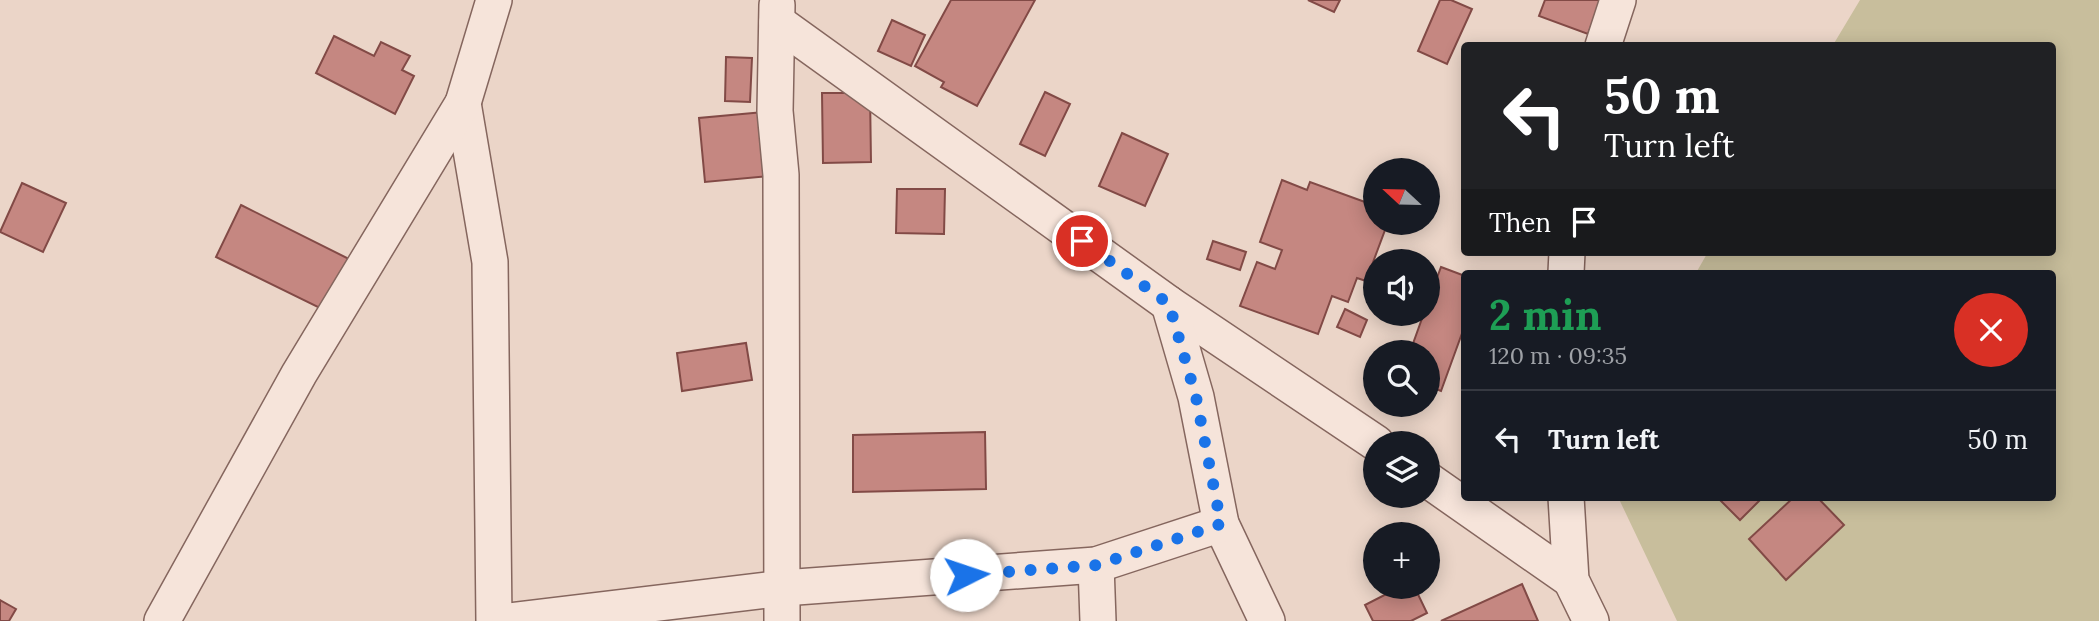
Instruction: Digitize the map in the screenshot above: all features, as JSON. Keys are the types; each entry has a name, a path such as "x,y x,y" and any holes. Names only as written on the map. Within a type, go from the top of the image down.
{"street":[{"path":"163,620 299,374 463,103 494,0"},
{"path":"1604,42 1618,0"},
{"path":"777,11 1169,304 1363,434"},
{"path":"777,11 775,111 780,175 783,604"},
{"path":"463,103 490,262 494,621"},
{"path":"1169,304 1196,397 1221,524 1267,621"},
{"path":"1440,488 1571,580"},
{"path":"1566,501 1571,580 1591,621"},
{"path":"509,621 783,604 1097,565 1221,524"},
{"path":"1097,565 1098,621"}],"shaded area":[{"path":"1860,0 2099,0 2099,621 1677,621 1620,501 2056,501 2056,270 1698,270 1706,256 2056,256 2056,42 1835,42"}],"building":[{"path":"951,0 1035,0 977,106 941,87 944,82 915,66"},
{"path":"1308,0 1340,0 1334,12"},
{"path":"1440,0 1451,0 1472,9 1447,64 1418,51"},
{"path":"1545,0 1601,0 1588,34 1539,16"},
{"path":"892,20 925,35 911,66 878,51"},
{"path":"334,36 374,56 381,42 410,56 402,70 414,76 395,114 316,73"},
{"path":"726,57 752,58 750,102 725,101"},
{"path":"1045,92 1070,104 1045,156 1020,144"},
{"path":"822,93 870,93 871,162 823,163"},
{"path":"775,111 781,175 705,182 699,118"},
{"path":"1122,133 1168,154 1145,206 1099,186"},
{"path":"1282,180 1307,190 1310,182 1363,201 1363,235 1383,235 1378,249 1363,249 1363,280 1357,278 1348,302 1332,296 1318,334 1240,306 1257,262 1275,269 1282,250 1260,242"},
{"path":"22,183 66,203 43,252 0,232"},
{"path":"897,189 945,189 944,234 896,233"},
{"path":"241,205 353,261 328,312 216,257"},
{"path":"1213,241 1246,252 1240,270 1207,259"},
{"path":"1441,267 1461,274 1461,336 1441,391 1440,340 1414,340 1419,326 1440,326"},
{"path":"1345,309 1363,318 1365,326 1360,337 1337,327"},
{"path":"746,343 752,380 682,391 677,353"},
{"path":"985,432 986,489 853,492 853,435"},
{"path":"1721,501 1759,501 1740,520"},
{"path":"1790,501 1821,501 1844,525 1786,580 1749,539"},
{"path":"1522,584 1538,621 1441,621"},
{"path":"1377,599 1420,599 1427,613 1411,621 1373,621 1365,605"},
{"path":"0,600 16,609 9,621 0,621"}],"route":[{"path":"966,575 1097,565 1221,524 1196,397 1169,304 1082,241"}]}
